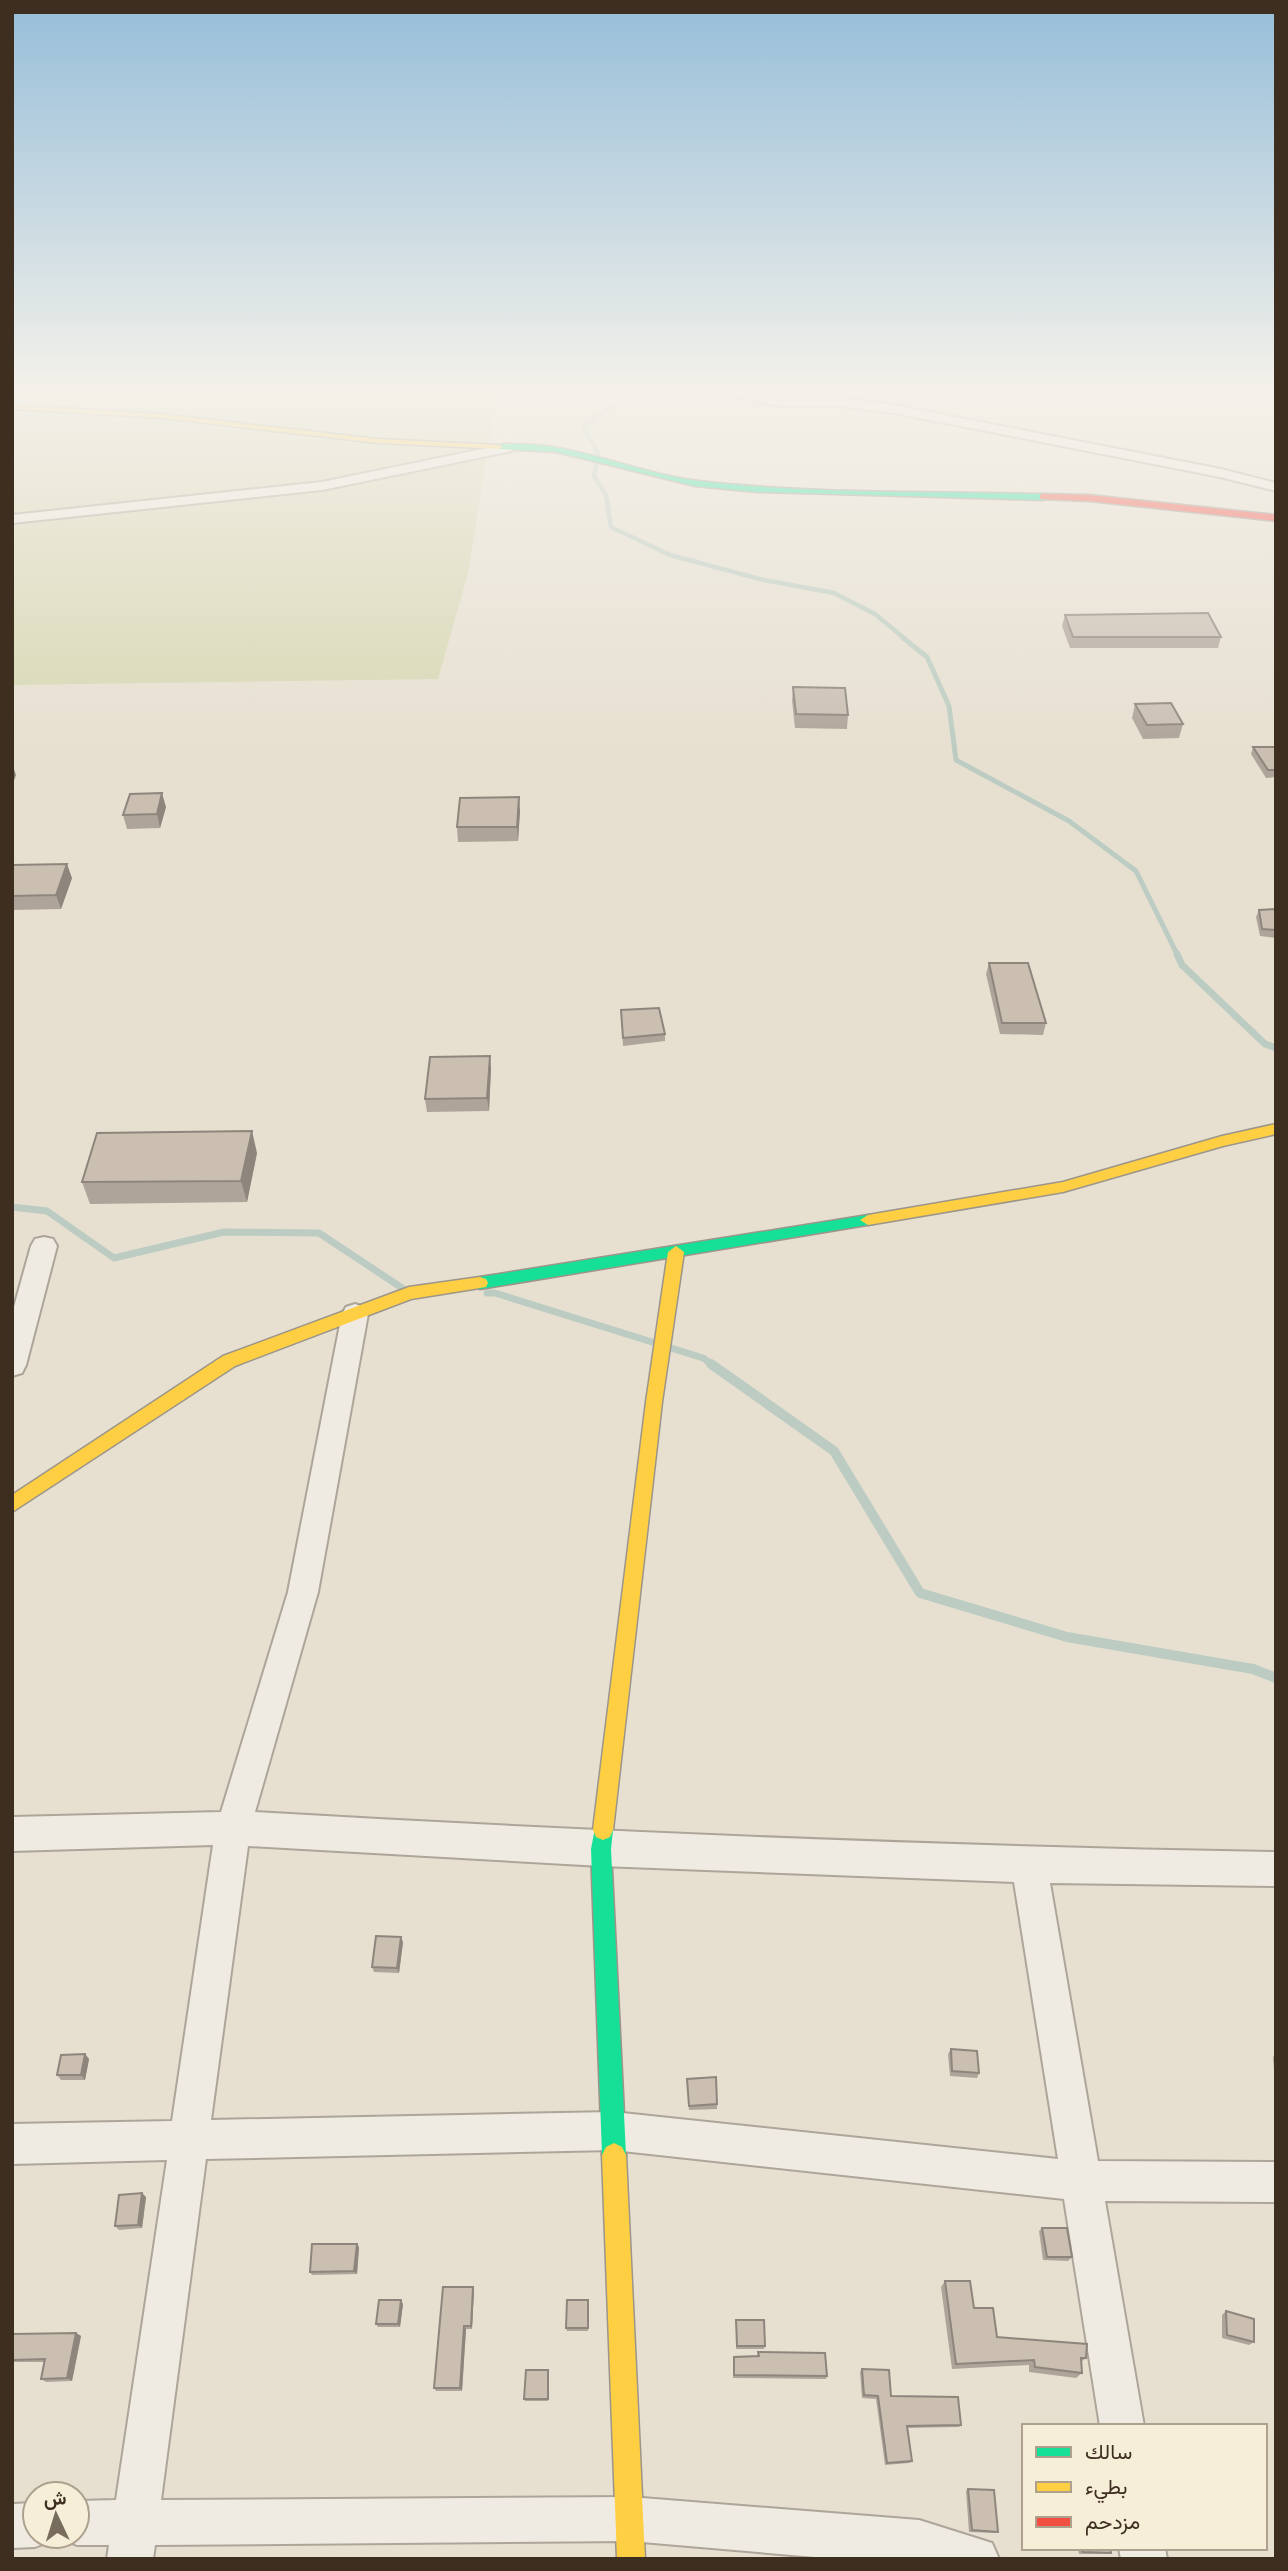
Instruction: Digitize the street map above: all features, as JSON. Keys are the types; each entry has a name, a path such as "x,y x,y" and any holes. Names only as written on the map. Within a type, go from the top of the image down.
{"street":[{"path":"12,519 87,511"},
{"path":"1210,511 1276,518"},
{"path":"12,1504 229,1361 409,1293 676,1252 1063,1187 1222,1141 1276,1129"},
{"path":"12,1365 44,1246"},
{"path":"631,2539 601,1849 654,1402 676,1252"},
{"path":"133,2540 233,1828 303,1592 355,1314"},
{"path":"12,1834 233,1828 601,1849 1029,1865 1276,1869"},
{"path":"1029,1865 1122,2424"},
{"path":"12,2144 613,2131 1081,2180 1276,2182"},
{"path":"91,2528 133,2540 631,2539 919,2543 976,2559"}],"green space":[{"path":"12,511 478,511 468,573 438,679 12,685"}],"building":[{"path":"1208,613 1221,637 1073,637 1065,615"},
{"path":"793,687 845,688 848,715 796,714"},
{"path":"1171,703 1183,724 1147,725 1135,704"},
{"path":"1253,747 1276,747 1276,770 1268,770"},
{"path":"162,793 157,814 123,815 130,794"},
{"path":"519,797 517,827 457,827 460,798"},
{"path":"67,864 56,895 12,896 12,865"},
{"path":"1276,909 1276,930 1262,929 1259,910"},
{"path":"989,963 1028,963 1046,1023 1002,1023"},
{"path":"659,1008 665,1034 623,1038 621,1010"},
{"path":"490,1056 487,1098 425,1099 430,1057"},
{"path":"252,1131 241,1181 82,1182 97,1133"},
{"path":"376,1936 401,1937 397,1968 372,1967"},
{"path":"951,2049 977,2051 979,2073 952,2071"},
{"path":"85,2054 81,2075 57,2075 61,2055"},
{"path":"716,2077 717,2104 689,2106 687,2079"},
{"path":"142,2193 138,2225 115,2226 119,2195"},
{"path":"1042,2228 1067,2228 1072,2257 1047,2257"},
{"path":"312,2244 357,2244 354,2271 310,2272"},
{"path":"945,2281 970,2281 974,2308 993,2308 997,2337 1087,2344 1086,2358 1081,2358 1082,2373 1035,2367 1034,2360 956,2364"},
{"path":"443,2287 473,2287 471,2326 464,2326 460,2388 434,2388"},
{"path":"379,2300 401,2300 398,2324 376,2324"},
{"path":"567,2300 588,2300 588,2328 566,2328"},
{"path":"1226,2311 1254,2319 1254,2342 1227,2335"},
{"path":"736,2320 764,2320 765,2346 737,2346"},
{"path":"76,2333 67,2378 41,2379 45,2359 12,2360 13,2334"},
{"path":"758,2352 825,2353 827,2376 734,2375 734,2357 759,2356"},
{"path":"862,2369 889,2370 891,2396 958,2397 961,2425 907,2426 912,2461 887,2463 878,2396 864,2395"},
{"path":"526,2370 548,2370 548,2399 524,2399"},
{"path":"968,2489 994,2490 998,2532 972,2530"},
{"path":"1110,2550 1111,2553 1083,2552"}],"waterway":[{"path":"608,511 611,527 670,555 764,580 834,593 875,614 904,638"},
{"path":"902,637 927,657 949,706 956,760 1069,821 1136,871 1178,956"},
{"path":"1177,954 1182,965 1265,1044 1276,1048"},
{"path":"12,1207 47,1211 114,1258 224,1232 319,1233 402,1288"},
{"path":"487,1293 495,1293 652,1342"},
{"path":"671,1348 703,1358 713,1365"},
{"path":"711,1364 834,1451 920,1593 1067,1637 1253,1669 1276,1678"}],"traffic: fast":[{"path":"480,1283 868,1220"},
{"path":"603,1830 601,1849 614,2155"}],"traffic: slow":[{"path":"868,1220 1063,1187 1222,1141 1276,1129"},
{"path":"603,1830 654,1402 676,1252"},
{"path":"12,1505 229,1361 409,1293 480,1283"},
{"path":"614,2155 631,2559"}],"traffic: jam":[{"path":"1210,511 1276,518"}]}
